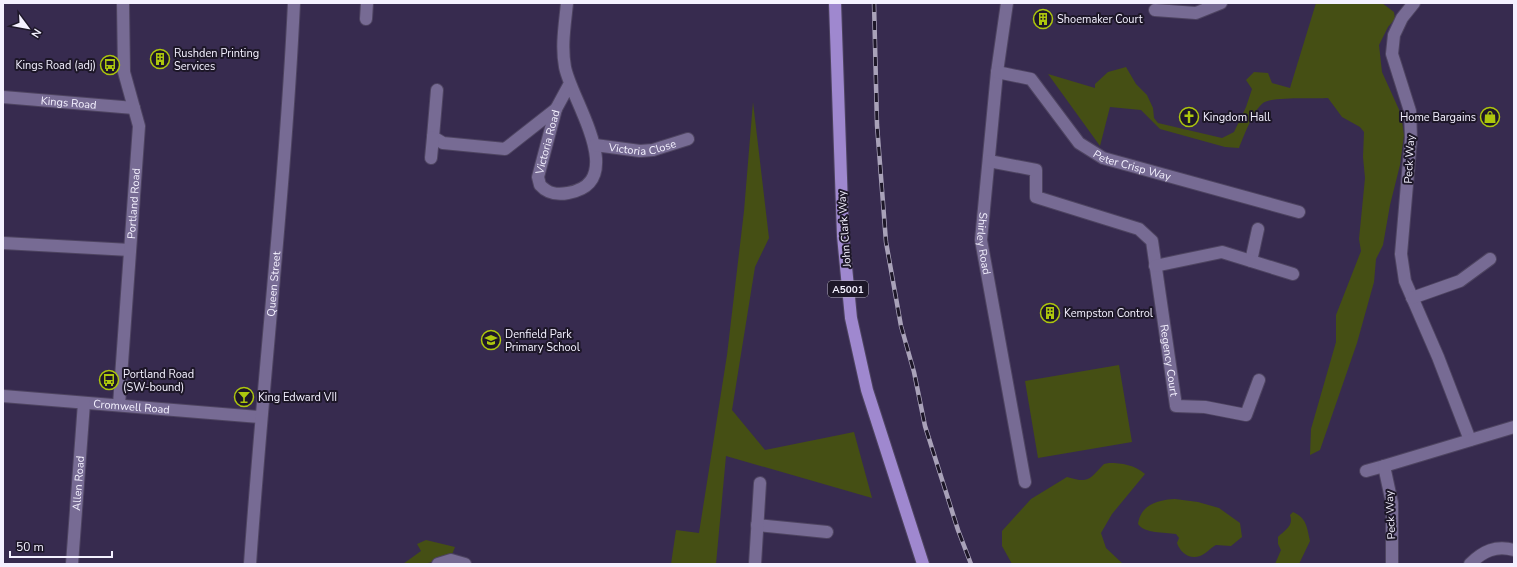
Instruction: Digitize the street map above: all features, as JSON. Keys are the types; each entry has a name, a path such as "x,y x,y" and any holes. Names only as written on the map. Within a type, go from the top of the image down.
{"main road":[{"name":"John Clark Way","path":"835,3 842,236 851,318 867,390 923,564"}],"street":[{"name":"Portland Road","path":"119,405 139,126 124,72 123,3"},
{"name":"Queen Street","path":"250,564 260,417 291,63 294,3"},
{"path":"366,19 367,3"},
{"name":"Victoria Road","path":"567,3 563,46 565,66 569,84 595,145 596,169 591,179 583,188 562,194 552,194 544,190 540,185 538,177 556,109 569,84"},
{"name":"Shirley Road","path":"1007,3 997,72 981,240 1025,482"},
{"path":"1155,10 1196,13 1221,3"},
{"name":"Peck Way","path":"1414,3 1402,18 1394,35 1392,54 1410,111 1411,138 1401,254 1405,281 1438,357 1470,440"},
{"name":"Peter Crisp Way","path":"997,72 1031,79 1079,143 1103,158 1299,212"},
{"path":"431,158 437,90"},
{"name":"Kings Road","path":"3,97 134,108"},
{"path":"433,137 443,143 505,149 556,109"},
{"name":"Victoria Close","path":"595,145 640,151 653,150 688,139"},
{"name":"Regency Court","path":"989,161 1036,170 1036,198 1139,229 1152,241 1176,406 1205,407 1246,415 1259,380"},
{"path":"1251,261 1258,229"},
{"path":"3,243 130,250"},
{"path":"1155,266 1222,252 1293,274"},
{"path":"1412,298 1460,281 1490,259"},
{"name":"Cromwell Road","path":"3,396 260,417"},
{"name":"Allen Road","path":"72,564 84,403"},
{"path":"1366,471 1514,427"},
{"name":"Peck Way","path":"1384,466 1392,503 1392,564"},
{"path":"755,564 760,483"},
{"path":"758,525 827,532"},
{"path":"1470,564 1479,555 1489,550 1497,548 1514,550"},
{"path":"438,564 451,560 465,564"}],"green space":[{"path":"1316,3 1382,3 1394,12 1395,19 1388,27 1379,45 1382,72 1401,114 1404,135 1400,165 1390,205 1383,245 1376,259 1374,282 1357,343 1320,450 1310,455 1311,429 1336,342 1336,315 1361,251 1359,239 1365,178 1363,157 1364,132 1360,127 1342,117 1328,98 1275,99 1263,103 1252,118 1239,148 1225,147 1160,129 1141,110 1110,107 1100,146 1048,74 1095,88 1095,84 1108,72 1126,67 1136,84 1147,95 1153,108 1154,118 1158,123 1222,138 1234,132 1246,107 1252,89 1246,80 1254,72 1268,73 1272,83 1290,88"},
{"path":"753,102 769,238 755,267 732,410 765,450 854,432 872,498 726,456 716,564 671,564 676,530 699,533 727,355 744,211"},
{"path":"1119,365 1132,442 1038,458 1025,381"},
{"path":"1109,463 1128,465 1137,468 1145,474 1112,514 1101,533 1106,548 1123,564 1012,564 1002,546 1002,531 1031,499 1067,477 1080,480 1088,479 1092,477 1104,464"},
{"path":"1175,499 1198,502 1219,508 1240,523 1242,537 1231,546 1216,545 1202,555 1192,557 1180,549 1177,543 1179,538 1176,534 1145,530 1138,524 1143,512 1151,504"},
{"path":"1293,512 1298,514 1304,520 1310,541 1299,564 1275,564 1281,550 1278,544 1278,537 1290,525 1290,515"},
{"path":"426,540 455,547 451,557 424,564 403,564 421,551 417,544"}],"railway":[{"path":"874,3 877,125 886,242 901,326 914,372 925,426 958,530 971,564"}],"place":[{"name":"Shoemaker Court","path":"1043,19"},
{"name":"Rushden Printing Services","path":"160,59"},
{"name":"Kings Road (adj)","path":"110,65"},
{"name":"Kingdom Hall","path":"1189,117"},
{"name":"Home Bargains","path":"1490,117"},
{"name":"Kempston Control","path":"1050,313"},
{"name":"Denfield Park Primary School","path":"491,340"},
{"name":"Portland Road (SW-bound)","path":"109,380"},
{"name":"King Edward VII","path":"244,397"}]}
